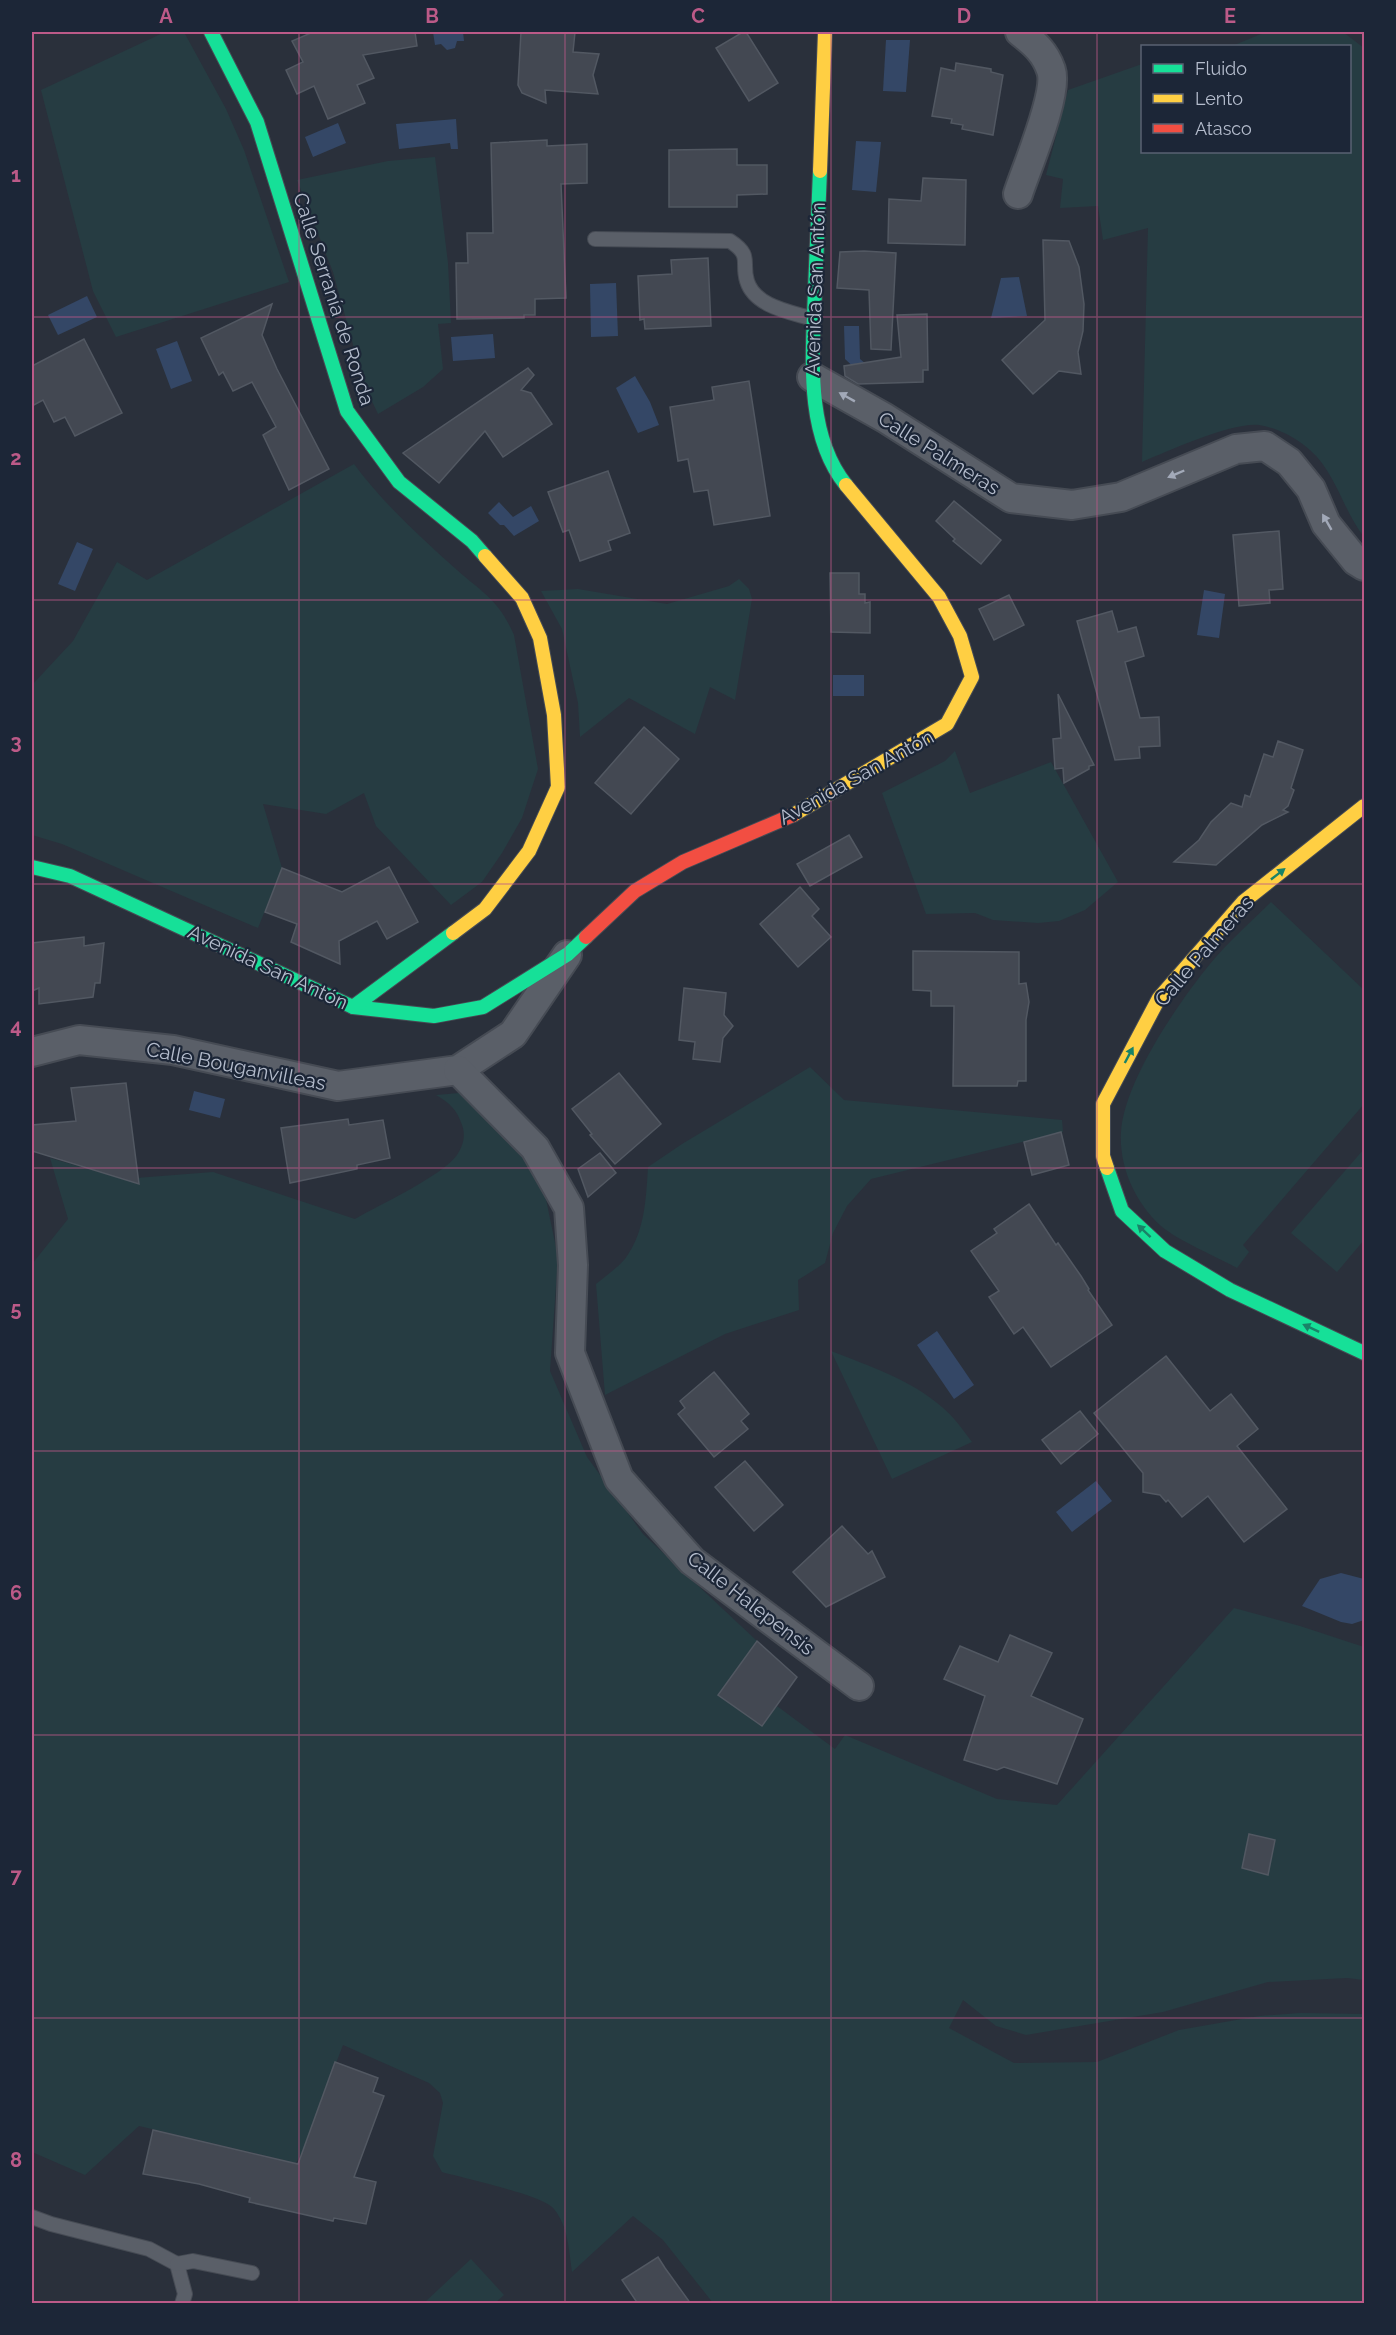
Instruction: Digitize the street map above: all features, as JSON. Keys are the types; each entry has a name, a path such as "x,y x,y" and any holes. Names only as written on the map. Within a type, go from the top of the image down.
{"street":[{"name":"Calle Serranía de Ronda","path":"211,32 257,122 346,411 399,482 472,541 522,598 540,638 554,715 558,787 529,851 485,909 353,1007"},
{"name":"Avenida San Antón","path":"32,867 70,876 353,1007 434,1016 483,1007 568,954 634,891 683,862 804,810 947,724 972,677 960,636 939,597 836,472 817,420 812,377 813,319 825,32"},
{"path":"1018,194 1052,94 1052,72 1039,46 1020,32"},
{"name":"Calle Palmeras","path":"812,377 885,418 1011,498 1072,504 1121,496 1236,449 1265,446 1290,462 1311,489 1326,524 1356,561 1365,566"},
{"name":"Calle Palmeras","path":"1365,806 1243,902 1159,998 1103,1104 1103,1156 1122,1211 1165,1251 1230,1290 1365,1353"},
{"name":"Calle Bouganvilleas","path":"32,1052 79,1040 173,1050 338,1086 458,1070 513,1034 568,954"},
{"name":"Calle Halepensis","path":"458,1070 536,1148 569,1208 573,1265 570,1353 619,1479 692,1561 859,1686"}],"lane":[{"path":"595,239 730,241 741,248 747,263 747,280 752,292 768,305 813,319"},
{"path":"32,2217 149,2249 177,2264 193,2261 252,2273"},
{"path":"177,2264 185,2294 182,2304"}],"green space":[{"path":"165,32 184,32 226,109 244,150 289,282 116,337 93,291 41,90"},
{"path":"1266,32 1343,32 1364,48 1364,537 1330,475 1318,459 1304,445 1278,430 1259,425 1233,428 1200,438 1142,462 1148,228 1103,240 1098,206 1060,208 1063,179 1046,175 1068,90 1141,64 1141,153 1351,153 1351,45 1234,45"},
{"path":"435,157 448,263 451,323 438,324 443,369 423,387 378,414 364,384 333,272 297,180 388,161"},
{"path":"354,464 402,519 490,598 502,613 514,635 538,769 522,818 482,882 451,905 376,826 364,793 326,814 263,804 282,868 258,928 62,844 32,835 32,685 73,641 117,562 147,580"},
{"path":"739,579 749,589 752,599 735,700 710,687 695,734 629,698 580,737 578,703 562,629 541,591 578,589 667,604 729,586"},
{"path":"955,751 970,793 1051,762 1118,882 1085,910 1059,921 1038,923 993,920 975,913 926,914 882,793 945,761"},
{"path":"1271,902 1364,990 1364,1104 1243,1245 1249,1252 1237,1268 1177,1237 1152,1217 1130,1183 1123,1158 1121,1132 1124,1112 1132,1090 1142,1067 1169,1021 1197,980 1217,956"},
{"path":"810,1067 844,1100 1062,1120 1063,1132 871,1179 847,1206 833,1233 825,1263 798,1280 799,1310 725,1334 605,1395 596,1284 625,1259 637,1238 643,1215 648,1167"},
{"path":"459,1093 497,1123 525,1151 543,1185 558,1257 550,1371 587,1457 643,1534 757,1641 718,1695 762,1726 777,1706 835,1749 845,1735 997,1799 1057,1805 1234,1608 1364,1647 1364,1980 1347,1978 1268,1982 1163,2012 1026,2035 996,2026 963,2000 949,2028 1014,2063 1097,2062 1179,2030 1259,2016 1300,2013 1364,2014 1364,2303 713,2303 663,2240 633,2216 572,2272 565,2231 554,2209 535,2198 442,2172 433,2156 443,2103 440,2093 429,2083 343,2045 296,2163 139,2126 85,2175 32,2152 32,1264 68,1219 50,1158 123,1179 213,1172 355,1219 424,1181 457,1155 463,1141 462,1125 452,1107 436,1095"},
{"path":"1364,1149 1364,1240 1337,1272 1291,1233"},
{"path":"831,1351 889,1374 930,1397 946,1411 972,1442 892,1479"},
{"path":"471,2259 504,2295 495,2303 424,2303"}],"water":[{"path":"433,32 463,32 464,41 457,41 455,48 447,50 441,44 435,45"},
{"path":"886,40 910,40 906,92 883,91"},
{"path":"456,119 458,149 451,149 450,143 399,149 396,124"},
{"path":"338,123 346,143 313,157 305,137"},
{"path":"856,141 881,142 876,192 852,190"},
{"path":"1019,277 1027,316 991,318 1001,278"},
{"path":"616,283 618,336 591,337 590,284"},
{"path":"87,296 97,317 58,335 48,315"},
{"path":"844,326 859,326 860,359 866,364 859,372 845,359"},
{"path":"493,334 495,358 453,361 451,337"},
{"path":"177,341 192,381 171,389 156,349"},
{"path":"635,376 650,402 659,425 638,433 616,388"},
{"path":"499,502 513,517 531,506 539,521 514,536 488,513"},
{"path":"77,542 93,549 75,591 58,584"},
{"path":"1204,590 1225,594 1219,638 1197,635"},
{"path":"833,675 864,675 864,696 833,696"},
{"path":"194,1091 225,1099 220,1118 189,1110"},
{"path":"937,1331 974,1385 954,1399 917,1345"},
{"path":"1096,1481 1112,1501 1072,1532 1056,1512"},
{"path":"1341,1573 1364,1579 1364,1620 1352,1624 1341,1622 1302,1606 1320,1579"}],"building":[{"path":"313,32 415,32 417,46 363,55 374,78 357,85 365,103 328,119 314,86 297,94 286,70 303,62 292,41"},
{"path":"521,32 575,32 573,52 599,54 593,75 598,94 545,90 546,103 522,93 518,85"},
{"path":"746,32 778,83 749,101 716,48"},
{"path":"956,63 991,69 991,72 1003,75 993,135 962,129 963,125 951,123 952,119 932,116 941,68 955,71"},
{"path":"547,140 547,146 587,144 587,183 561,184 566,298 535,299 535,315 524,315 524,318 457,319 456,263 468,263 467,233 493,233 491,143"},
{"path":"737,149 737,165 767,165 767,194 737,195 737,207 669,207 669,150"},
{"path":"923,178 966,180 965,245 888,243 889,199 921,201"},
{"path":"1043,240 1069,241 1079,267 1084,304 1083,331 1078,352 1081,374 1059,371 1033,394 1002,360 1045,320"},
{"path":"840,252 896,253 891,350 871,349 869,290 837,288"},
{"path":"708,258 711,326 645,329 644,319 640,320 638,276 672,274 671,260"},
{"path":"272,304 262,335 329,469 289,490 263,435 276,427 252,382 233,391 223,372 219,375 201,338"},
{"path":"927,314 928,370 923,370 923,382 858,384 845,376 844,366 901,357 897,315"},
{"path":"84,339 122,413 75,436 65,417 54,422 43,400 32,406 32,366"},
{"path":"528,368 534,375 521,390 531,393 552,424 503,457 485,431 439,483 403,453"},
{"path":"749,381 770,516 714,525 708,490 694,492 688,459 678,461 670,407 714,400 712,387"},
{"path":"608,471 630,533 608,541 611,550 580,561 569,530 563,532 548,492"},
{"path":"954,501 1001,540 981,564 953,541 955,539 936,521"},
{"path":"1279,531 1283,589 1269,590 1270,603 1239,606 1233,535"},
{"path":"830,573 859,573 859,594 865,594 865,603 870,602 870,633 831,632"},
{"path":"1009,595 1024,625 994,640 979,609"},
{"path":"1112,611 1118,632 1136,627 1144,656 1125,662 1140,718 1159,717 1160,746 1139,747 1140,758 1115,760 1077,621"},
{"path":"1058,694 1094,765 1064,783 1063,768 1055,769 1053,739 1061,738"},
{"path":"644,727 679,759 631,814 595,783"},
{"path":"1278,741 1303,750 1291,788 1294,790 1288,806 1283,810 1288,812 1262,825 1216,865 1174,862 1199,840 1211,822 1231,803 1242,807 1245,795 1250,797 1264,754 1273,757"},
{"path":"849,835 862,857 810,886 797,864"},
{"path":"389,867 418,922 387,939 377,921 339,941 340,964 291,942 297,924 265,912 282,868 342,892"},
{"path":"800,887 819,909 812,916 831,937 798,967 760,924"},
{"path":"84,937 84,946 104,943 100,983 95,983 93,997 39,1004 39,988 32,991 32,943"},
{"path":"913,951 1019,952 1019,984 1026,983 1029,1002 1026,1020 1026,1081 1018,1081 1017,1086 953,1086 954,1006 931,1006 931,991 913,990"},
{"path":"684,988 726,993 724,1015 733,1026 723,1038 720,1062 693,1059 695,1042 679,1040"},
{"path":"619,1073 661,1124 615,1164 590,1135 592,1134 572,1109"},
{"path":"126,1083 139,1184 32,1151 32,1125 76,1121 71,1088"},
{"path":"348,1119 349,1125 383,1120 390,1158 357,1165 357,1169 290,1183 281,1128"},
{"path":"1061,1132 1069,1165 1032,1175 1024,1142"},
{"path":"600,1153 616,1173 588,1197 578,1169"},
{"path":"1029,1204 1056,1245 1058,1243 1081,1276 1112,1325 1051,1367 1023,1327 1014,1334 989,1297 999,1291 971,1251 997,1233 994,1229"},
{"path":"1166,1356 1210,1411 1231,1394 1258,1429 1237,1446 1287,1509 1244,1542 1208,1496 1182,1517 1168,1500 1166,1502 1160,1495 1143,1492 1143,1473 1094,1413"},
{"path":"714,1372 749,1414 741,1421 748,1429 714,1457 678,1414 685,1408 680,1401"},
{"path":"1080,1411 1098,1434 1061,1464 1042,1440"},
{"path":"745,1461 783,1505 754,1531 715,1487"},
{"path":"842,1526 868,1554 872,1551 885,1577 826,1607 793,1572"},
{"path":"1010,1635 1052,1653 1031,1696 1083,1719 1057,1784 1004,1767 997,1770 964,1760 985,1696 944,1679 960,1646 998,1662"},
{"path":"757,1641 797,1677 762,1726 718,1695"},
{"path":"1249,1834 1275,1840 1268,1875 1242,1868"},
{"path":"335,2062 378,2078 373,2092 384,2096 354,2177 376,2182 366,2224 334,2218 333,2221 249,2202 250,2198 199,2184 143,2174 153,2130 298,2164"},
{"path":"658,2257 691,2304 638,2304 622,2280"}],"traffic: fast":[{"path":"211,32 257,122 347,411 399,482 472,541 485,556"},
{"path":"820,171 813,340 814,392 823,441 846,485"},
{"path":"32,867 70,876 353,1007 434,1016 483,1007 568,954 586,937"},
{"path":"353,1007 453,933"},
{"path":"1107,1168 1122,1211 1165,1251 1230,1290 1364,1353"}],"traffic: slow":[{"path":"820,171 825,32"},
{"path":"793,815 947,724 972,677 960,636 939,597 846,485"},
{"path":"453,933 485,909 529,851 558,787 554,715 540,638 522,598 485,556"},
{"path":"1107,1168 1103,1156 1103,1104 1159,998 1243,902 1364,806"}],"traffic: jam":[{"path":"586,937 635,891 683,862 793,815"}]}
